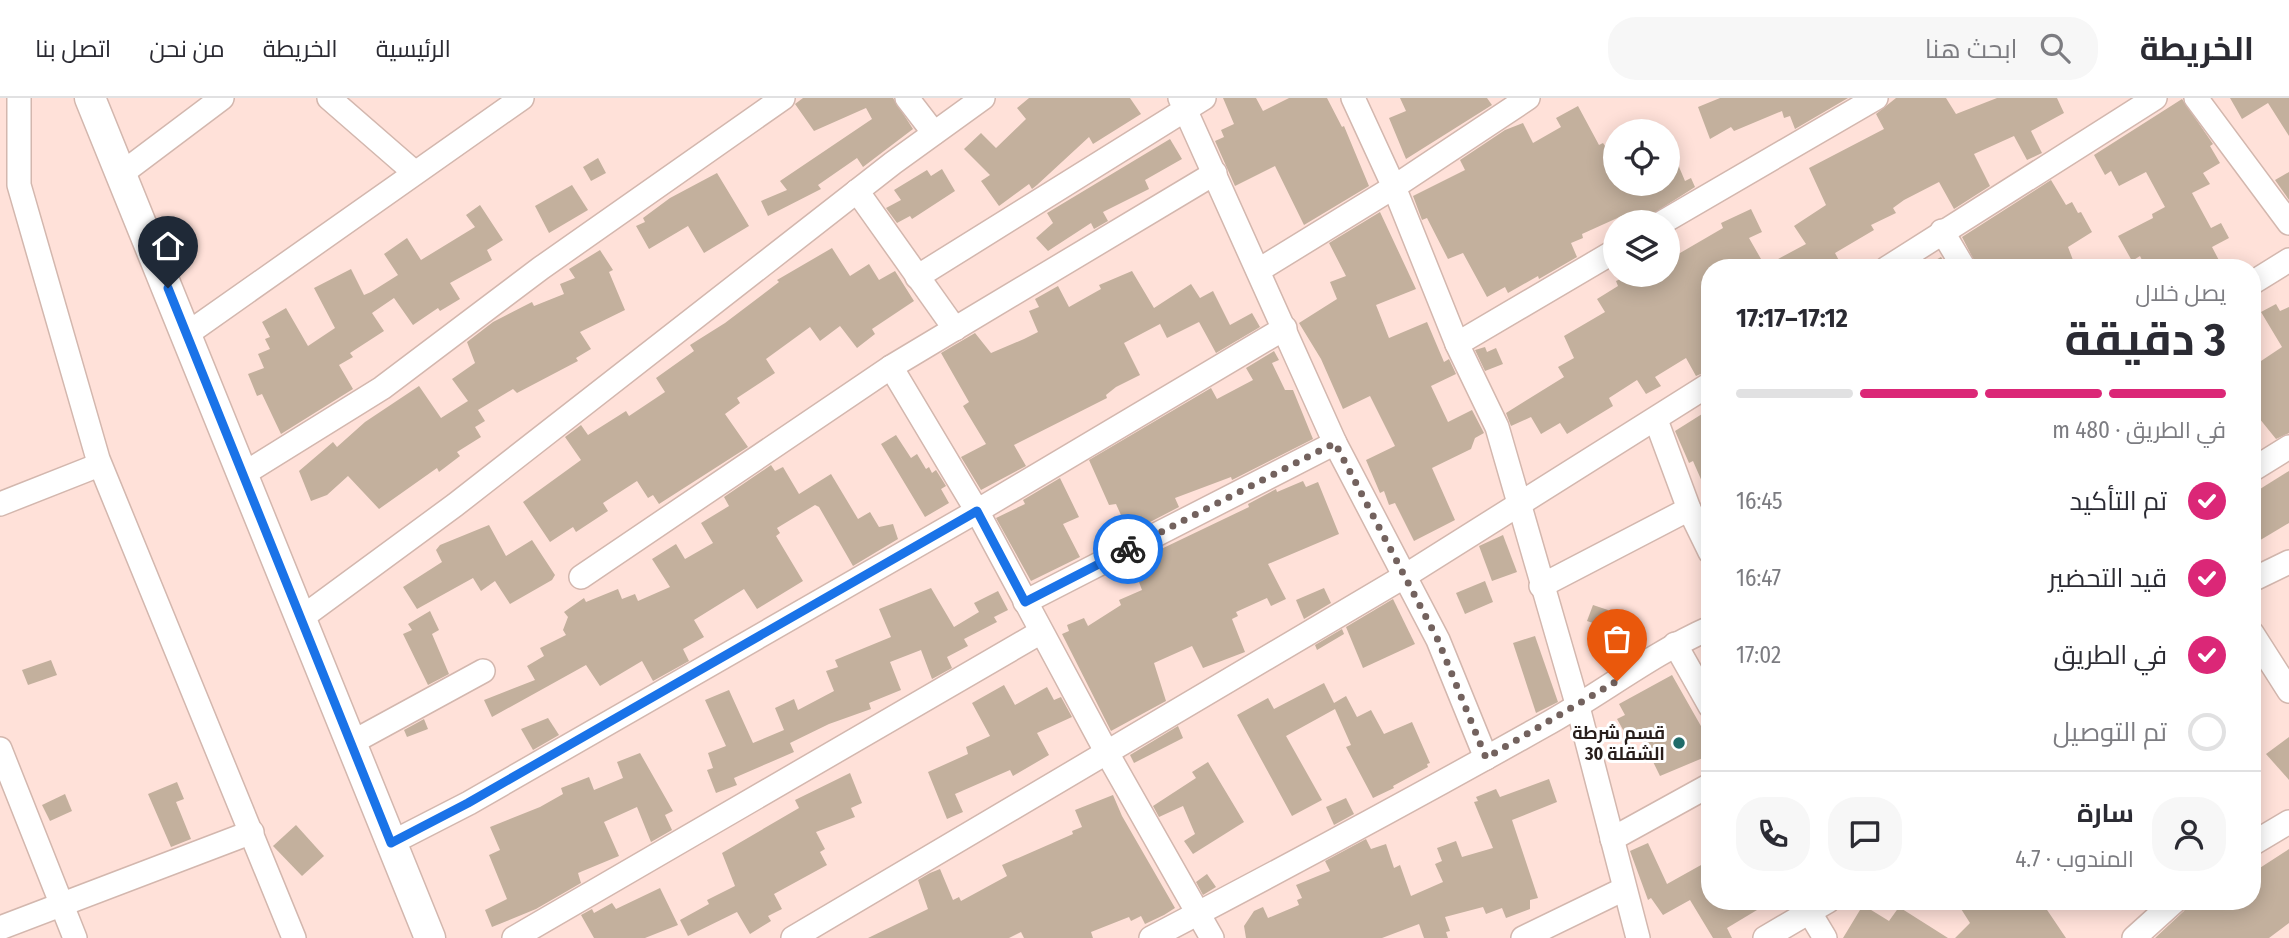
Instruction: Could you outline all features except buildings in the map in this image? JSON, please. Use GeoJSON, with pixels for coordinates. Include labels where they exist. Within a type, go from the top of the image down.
{"type":"FeatureCollection","features":[{"type":"Feature","properties":{"kind":"street"},"geometry":{"type":"LineString","coordinates":[[19,98],[19,185],[99,465],[294,938]]}},
{"type":"Feature","properties":{"kind":"street"},"geometry":{"type":"LineString","coordinates":[[90,98],[430,938]]}},
{"type":"Feature","properties":{"kind":"street"},"geometry":{"type":"LineString","coordinates":[[121,174],[222,98]]}},
{"type":"Feature","properties":{"kind":"street"},"geometry":{"type":"LineString","coordinates":[[329,98],[415,172]]}},
{"type":"Feature","properties":{"kind":"street"},"geometry":{"type":"LineString","coordinates":[[187,334],[522,98]]}},
{"type":"Feature","properties":{"kind":"street"},"geometry":{"type":"LineString","coordinates":[[242,475],[382,388],[541,268],[783,98]]}},
{"type":"Feature","properties":{"kind":"street"},"geometry":{"type":"LineString","coordinates":[[907,98],[934,133]]}},
{"type":"Feature","properties":{"kind":"street"},"geometry":{"type":"LineString","coordinates":[[300,619],[466,496],[857,191],[983,98]]}},
{"type":"Feature","properties":{"kind":"street"},"geometry":{"type":"LineString","coordinates":[[1353,98],[1394,187],[1457,344],[1497,427],[1518,508],[1578,707],[1638,938]]}},
{"type":"Feature","properties":{"kind":"street"},"geometry":{"type":"LineString","coordinates":[[1259,270],[1394,187],[1528,98]]}},
{"type":"Feature","properties":{"kind":"street"},"geometry":{"type":"LineString","coordinates":[[1680,212],[1876,98]]}},
{"type":"Feature","properties":{"kind":"street"},"geometry":{"type":"LineString","coordinates":[[1900,259],[2155,98]]}},
{"type":"Feature","properties":{"kind":"street"},"geometry":{"type":"LineString","coordinates":[[2196,98],[2289,223]]}},
{"type":"Feature","properties":{"kind":"street"},"geometry":{"type":"LineString","coordinates":[[918,277],[1189,102],[1215,173],[1335,443],[1405,576],[1461,691],[1486,758]]}},
{"type":"Feature","properties":{"kind":"street"},"geometry":{"type":"LineString","coordinates":[[580,577],[891,368],[1215,173]]}},
{"type":"Feature","properties":{"kind":"street"},"geometry":{"type":"LineString","coordinates":[[857,191],[955,328]]}},
{"type":"Feature","properties":{"kind":"street"},"geometry":{"type":"LineString","coordinates":[[1942,231],[1959,259]]}},
{"type":"Feature","properties":{"kind":"street"},"geometry":{"type":"LineString","coordinates":[[1457,344],[1603,258]]}},
{"type":"Feature","properties":{"kind":"street"},"geometry":{"type":"LineString","coordinates":[[2261,277],[2289,260]]}},
{"type":"Feature","properties":{"kind":"street"},"geometry":{"type":"LineString","coordinates":[[391,843],[468,803],[977,511],[1285,328]]}},
{"type":"Feature","properties":{"kind":"street"},"geometry":{"type":"LineString","coordinates":[[891,368],[977,511],[1107,753],[1212,938]]}},
{"type":"Feature","properties":{"kind":"street"},"geometry":{"type":"LineString","coordinates":[[793,938],[1518,508],[1701,390]]}},
{"type":"Feature","properties":{"kind":"street"},"geometry":{"type":"LineString","coordinates":[[1656,419],[1689,509],[1701,534]]}},
{"type":"Feature","properties":{"kind":"street"},"geometry":{"type":"LineString","coordinates":[[1025,602],[1335,443]]}},
{"type":"Feature","properties":{"kind":"street"},"geometry":{"type":"LineString","coordinates":[[2261,464],[2289,447]]}},
{"type":"Feature","properties":{"kind":"street"},"geometry":{"type":"LineString","coordinates":[[0,504],[99,465]]}},
{"type":"Feature","properties":{"kind":"street"},"geometry":{"type":"LineString","coordinates":[[1541,586],[1689,509]]}},
{"type":"Feature","properties":{"kind":"street"},"geometry":{"type":"LineString","coordinates":[[2261,576],[2289,562]]}},
{"type":"Feature","properties":{"kind":"street"},"geometry":{"type":"LineString","coordinates":[[514,938],[1041,632]]}},
{"type":"Feature","properties":{"kind":"street"},"geometry":{"type":"LineString","coordinates":[[1150,938],[1578,707],[1675,644],[1701,632]]}},
{"type":"Feature","properties":{"kind":"street"},"geometry":{"type":"LineString","coordinates":[[1675,644],[1701,690]]}},
{"type":"Feature","properties":{"kind":"street"},"geometry":{"type":"LineString","coordinates":[[2261,648],[2289,691]]}},
{"type":"Feature","properties":{"kind":"street"},"geometry":{"type":"LineString","coordinates":[[351,743],[483,671]]}},
{"type":"Feature","properties":{"kind":"street"},"geometry":{"type":"LineString","coordinates":[[0,749],[75,938]]}},
{"type":"Feature","properties":{"kind":"street"},"geometry":{"type":"LineString","coordinates":[[1612,839],[1701,790]]}},
{"type":"Feature","properties":{"kind":"street"},"geometry":{"type":"LineString","coordinates":[[2261,839],[2289,822]]}},
{"type":"Feature","properties":{"kind":"street"},"geometry":{"type":"LineString","coordinates":[[0,928],[251,832]]}},
{"type":"Feature","properties":{"kind":"street"},"geometry":{"type":"LineString","coordinates":[[1523,938],[1624,889]]}},
{"type":"Feature","properties":{"kind":"street"},"geometry":{"type":"LineString","coordinates":[[1765,938],[1814,910]]}},
{"type":"Feature","properties":{"kind":"street"},"geometry":{"type":"LineString","coordinates":[[1820,910],[1825,938]]}},
{"type":"Feature","properties":{"kind":"street"},"geometry":{"type":"LineString","coordinates":[[2134,938],[2165,910]]}},
{"type":"Feature","properties":{"kind":"way so far"},"geometry":{"type":"LineString","coordinates":[[1128,549],[1335,443],[1438,640],[1486,758],[1578,707],[1617,681]]}},
{"type":"Feature","properties":{"kind":"place","name":"قسم شرطة الشقلة 30"},"geometry":{"type":"Point","coordinates":[1679,743]}},
{"type":"Feature","properties":{"kind":"route"},"geometry":{"type":"LineString","coordinates":[[168,288],[391,843],[468,803],[977,511],[1025,602],[1128,549]]}}]}
